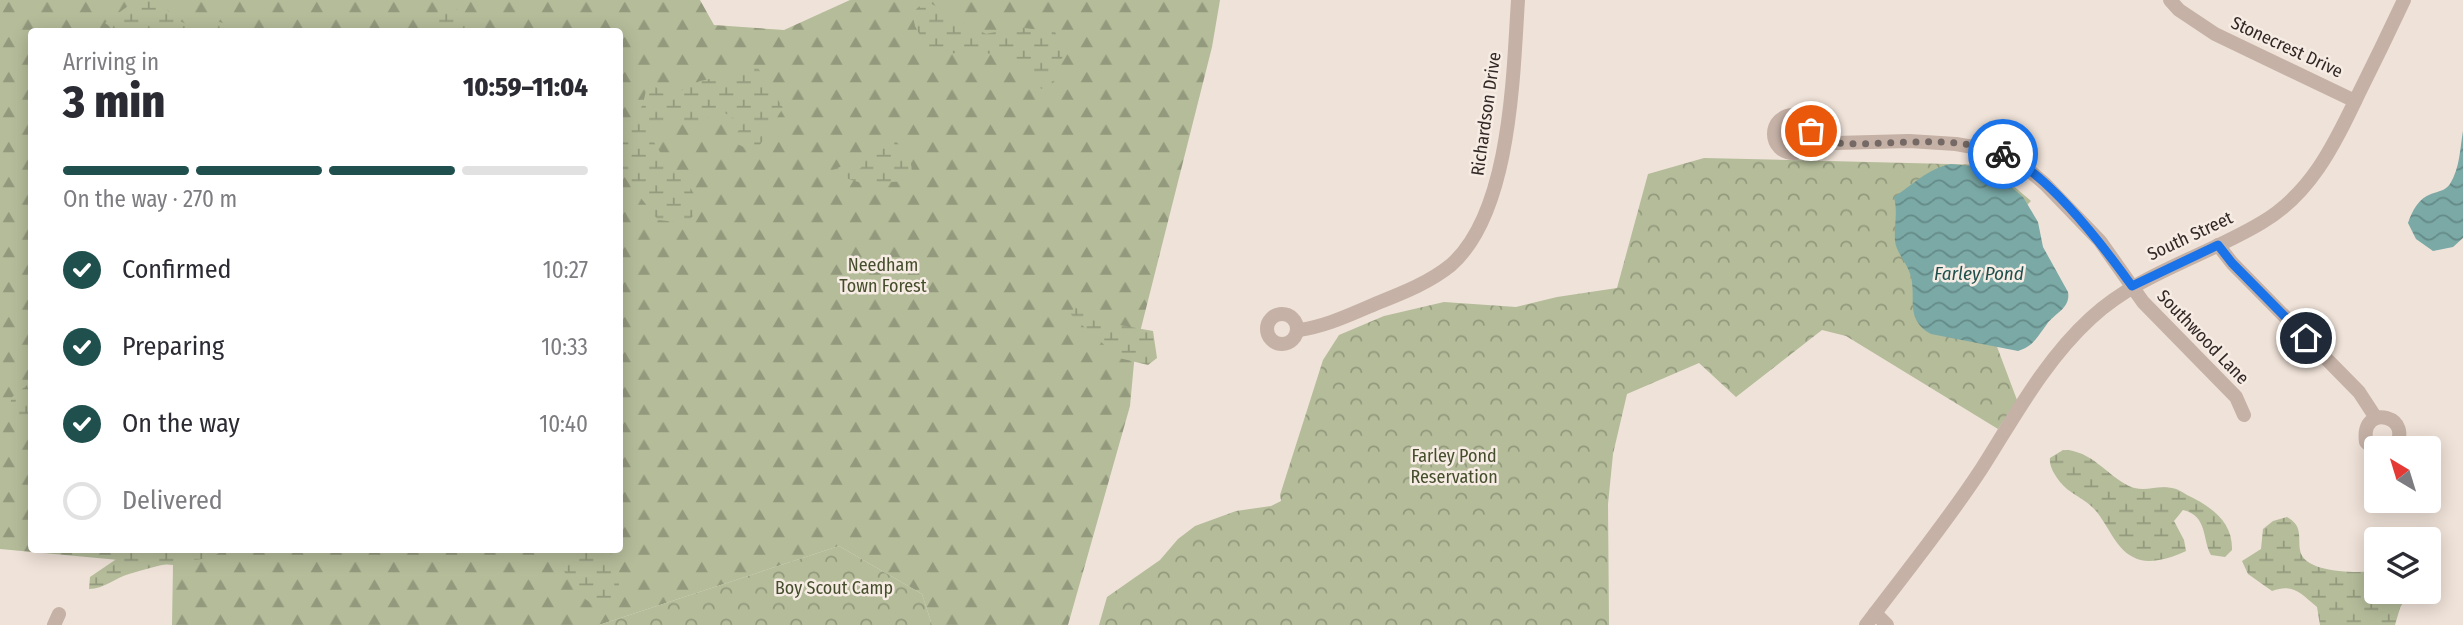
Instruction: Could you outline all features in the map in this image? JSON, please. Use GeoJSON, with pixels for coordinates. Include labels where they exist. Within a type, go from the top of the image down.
{"type":"FeatureCollection","features":[{"type":"Feature","properties":{"kind":"street","name":"Stonecrest Drive"},"geometry":{"type":"LineString","coordinates":[[2170,0],[2179,10],[2215,34],[2356,101]]}},
{"type":"Feature","properties":{"kind":"street","name":"South Street"},"geometry":{"type":"LineString","coordinates":[[1870,619],[1937,532],[2059,353],[2091,318],[2132,286],[2271,216],[2301,191],[2329,154],[2404,0]]}},
{"type":"Feature","properties":{"kind":"street","name":"Richardson Drive"},"geometry":{"type":"LineString","coordinates":[[1299,330],[1325,326],[1427,281],[1450,265],[1476,235],[1493,194],[1503,153],[1514,2]]}},
{"type":"Feature","properties":{"kind":"street","name":"Southwood Lane"},"geometry":{"type":"LineString","coordinates":[[1811,139],[1836,143],[1909,141],[1956,144],[1995,151],[2017,160],[2045,184],[2100,241],[2166,328],[2236,397],[2244,415]]}},
{"type":"Feature","properties":{"kind":"street"},"geometry":{"type":"LineString","coordinates":[[2218,245],[2232,263],[2360,391],[2376,418]]}},
{"type":"Feature","properties":{"kind":"street"},"geometry":{"type":"LineString","coordinates":[[2365,436],[2369,423],[2384,417],[2393,420],[2399,430],[2399,436]]}},
{"type":"Feature","properties":{"kind":"street"},"geometry":{"type":"LineString","coordinates":[[1870,619],[1887,625]]}},
{"type":"Feature","properties":{"kind":"green space","name":"Needham Town Forest"},"geometry":{"type":"Polygon","coordinates":[[[0,0],[700,0],[714,25],[784,30],[850,0],[1220,0],[1212,47],[1135,352],[1130,406],[1068,625],[932,625],[922,594],[839,546],[599,625],[172,625],[173,565],[43,553],[623,553],[623,28],[28,28],[28,552],[0,549],[0,0]]]}},
{"type":"Feature","properties":{"kind":"green space"},"geometry":{"type":"Polygon","coordinates":[[[136,0],[166,0],[168,11],[174,18],[188,25],[220,22],[235,28],[112,28],[105,23],[136,0]]]}},
{"type":"Feature","properties":{"kind":"green space"},"geometry":{"type":"Polygon","coordinates":[[[442,1],[448,1],[471,28],[436,28],[442,1]]]}},
{"type":"Feature","properties":{"kind":"green space"},"geometry":{"type":"Polygon","coordinates":[[[930,3],[986,34],[1017,27],[1055,32],[1065,50],[1052,85],[1045,90],[1039,88],[1012,62],[998,55],[928,51],[915,26],[912,13],[922,4],[930,3]]]}},
{"type":"Feature","properties":{"kind":"green space"},"geometry":{"type":"Polygon","coordinates":[[[749,66],[758,68],[783,108],[758,148],[752,151],[731,141],[729,135],[737,133],[742,125],[725,113],[715,113],[696,124],[657,121],[650,127],[653,141],[692,191],[697,202],[695,213],[685,223],[658,220],[623,175],[623,122],[639,112],[646,90],[653,85],[666,94],[677,93],[700,81],[730,75],[749,66]]]}},
{"type":"Feature","properties":{"kind":"green space"},"geometry":{"type":"Polygon","coordinates":[[[887,140],[896,141],[909,160],[912,169],[909,181],[891,182],[877,191],[833,170],[844,165],[860,169],[872,148],[887,140]]]}},
{"type":"Feature","properties":{"kind":"green space","name":"Farley Pond Reservation"},"geometry":{"type":"Polygon","coordinates":[[[1704,158],[1989,165],[2031,201],[2019,213],[1993,336],[2017,400],[1998,429],[1846,336],[1822,330],[1736,397],[1699,363],[1627,394],[1613,454],[1608,504],[1609,625],[1099,625],[1107,597],[1160,560],[1178,539],[1195,526],[1236,511],[1271,506],[1281,501],[1280,495],[1323,360],[1339,335],[1384,316],[1444,302],[1516,307],[1557,297],[1617,288],[1648,174],[1704,158]]]}},
{"type":"Feature","properties":{"kind":"green space"},"geometry":{"type":"Polygon","coordinates":[[[1075,307],[1092,320],[1153,331],[1157,358],[1148,365],[1119,358],[1074,318],[1070,313],[1075,307]]]}},
{"type":"Feature","properties":{"kind":"green space"},"geometry":{"type":"Polygon","coordinates":[[[28,384],[28,426],[19,423],[10,404],[12,397],[28,384]]]}},
{"type":"Feature","properties":{"kind":"green space"},"geometry":{"type":"Polygon","coordinates":[[[2063,450],[2091,458],[2134,488],[2174,488],[2204,504],[2218,516],[2229,531],[2232,550],[2225,557],[2211,555],[2197,517],[2183,510],[2174,521],[2184,540],[2186,551],[2152,561],[2139,560],[2126,553],[2097,512],[2056,477],[2050,458],[2063,450]]]}},
{"type":"Feature","properties":{"kind":"green space"},"geometry":{"type":"Polygon","coordinates":[[[2287,517],[2292,520],[2298,528],[2303,558],[2311,564],[2333,570],[2364,572],[2364,604],[2402,604],[2395,625],[2320,625],[2317,607],[2302,594],[2286,588],[2272,591],[2248,574],[2242,561],[2261,549],[2263,529],[2273,521],[2287,517]]]}},
{"type":"Feature","properties":{"kind":"green space","name":"Boy Scout Camp"},"geometry":{"type":"Polygon","coordinates":[[[839,546],[922,594],[932,625],[599,625],[839,546]]]}},
{"type":"Feature","properties":{"kind":"green space"},"geometry":{"type":"Polygon","coordinates":[[[121,553],[219,553],[207,558],[134,572],[89,589],[90,577],[121,553]]]}},
{"type":"Feature","properties":{"kind":"green space"},"geometry":{"type":"Polygon","coordinates":[[[558,553],[610,553],[620,574],[617,602],[604,609],[595,605],[579,594],[563,569],[558,553]]]}},
{"type":"Feature","properties":{"kind":"water"},"geometry":{"type":"Polygon","coordinates":[[[2463,131],[2463,238],[2453,247],[2433,251],[2416,239],[2408,223],[2423,199],[2450,184],[2458,165],[2463,131]]]}},
{"type":"Feature","properties":{"kind":"water","name":"Farley Pond"},"geometry":{"type":"Polygon","coordinates":[[[1951,164],[1981,167],[1997,175],[2023,197],[2038,222],[2043,247],[2068,292],[2065,306],[2050,320],[2032,344],[2018,351],[1931,334],[1922,328],[1914,313],[1912,280],[1895,241],[1894,197],[1928,173],[1951,164]]]}},
{"type":"Feature","properties":{"kind":"way so far"},"geometry":{"type":"LineString","coordinates":[[1811,131],[1811,139],[1824,142],[1933,142],[2003,154]]}},
{"type":"Feature","properties":{"kind":"route"},"geometry":{"type":"LineString","coordinates":[[2003,154],[2017,160],[2045,184],[2100,241],[2132,286],[2218,245],[2232,263],[2306,338]]}}]}
